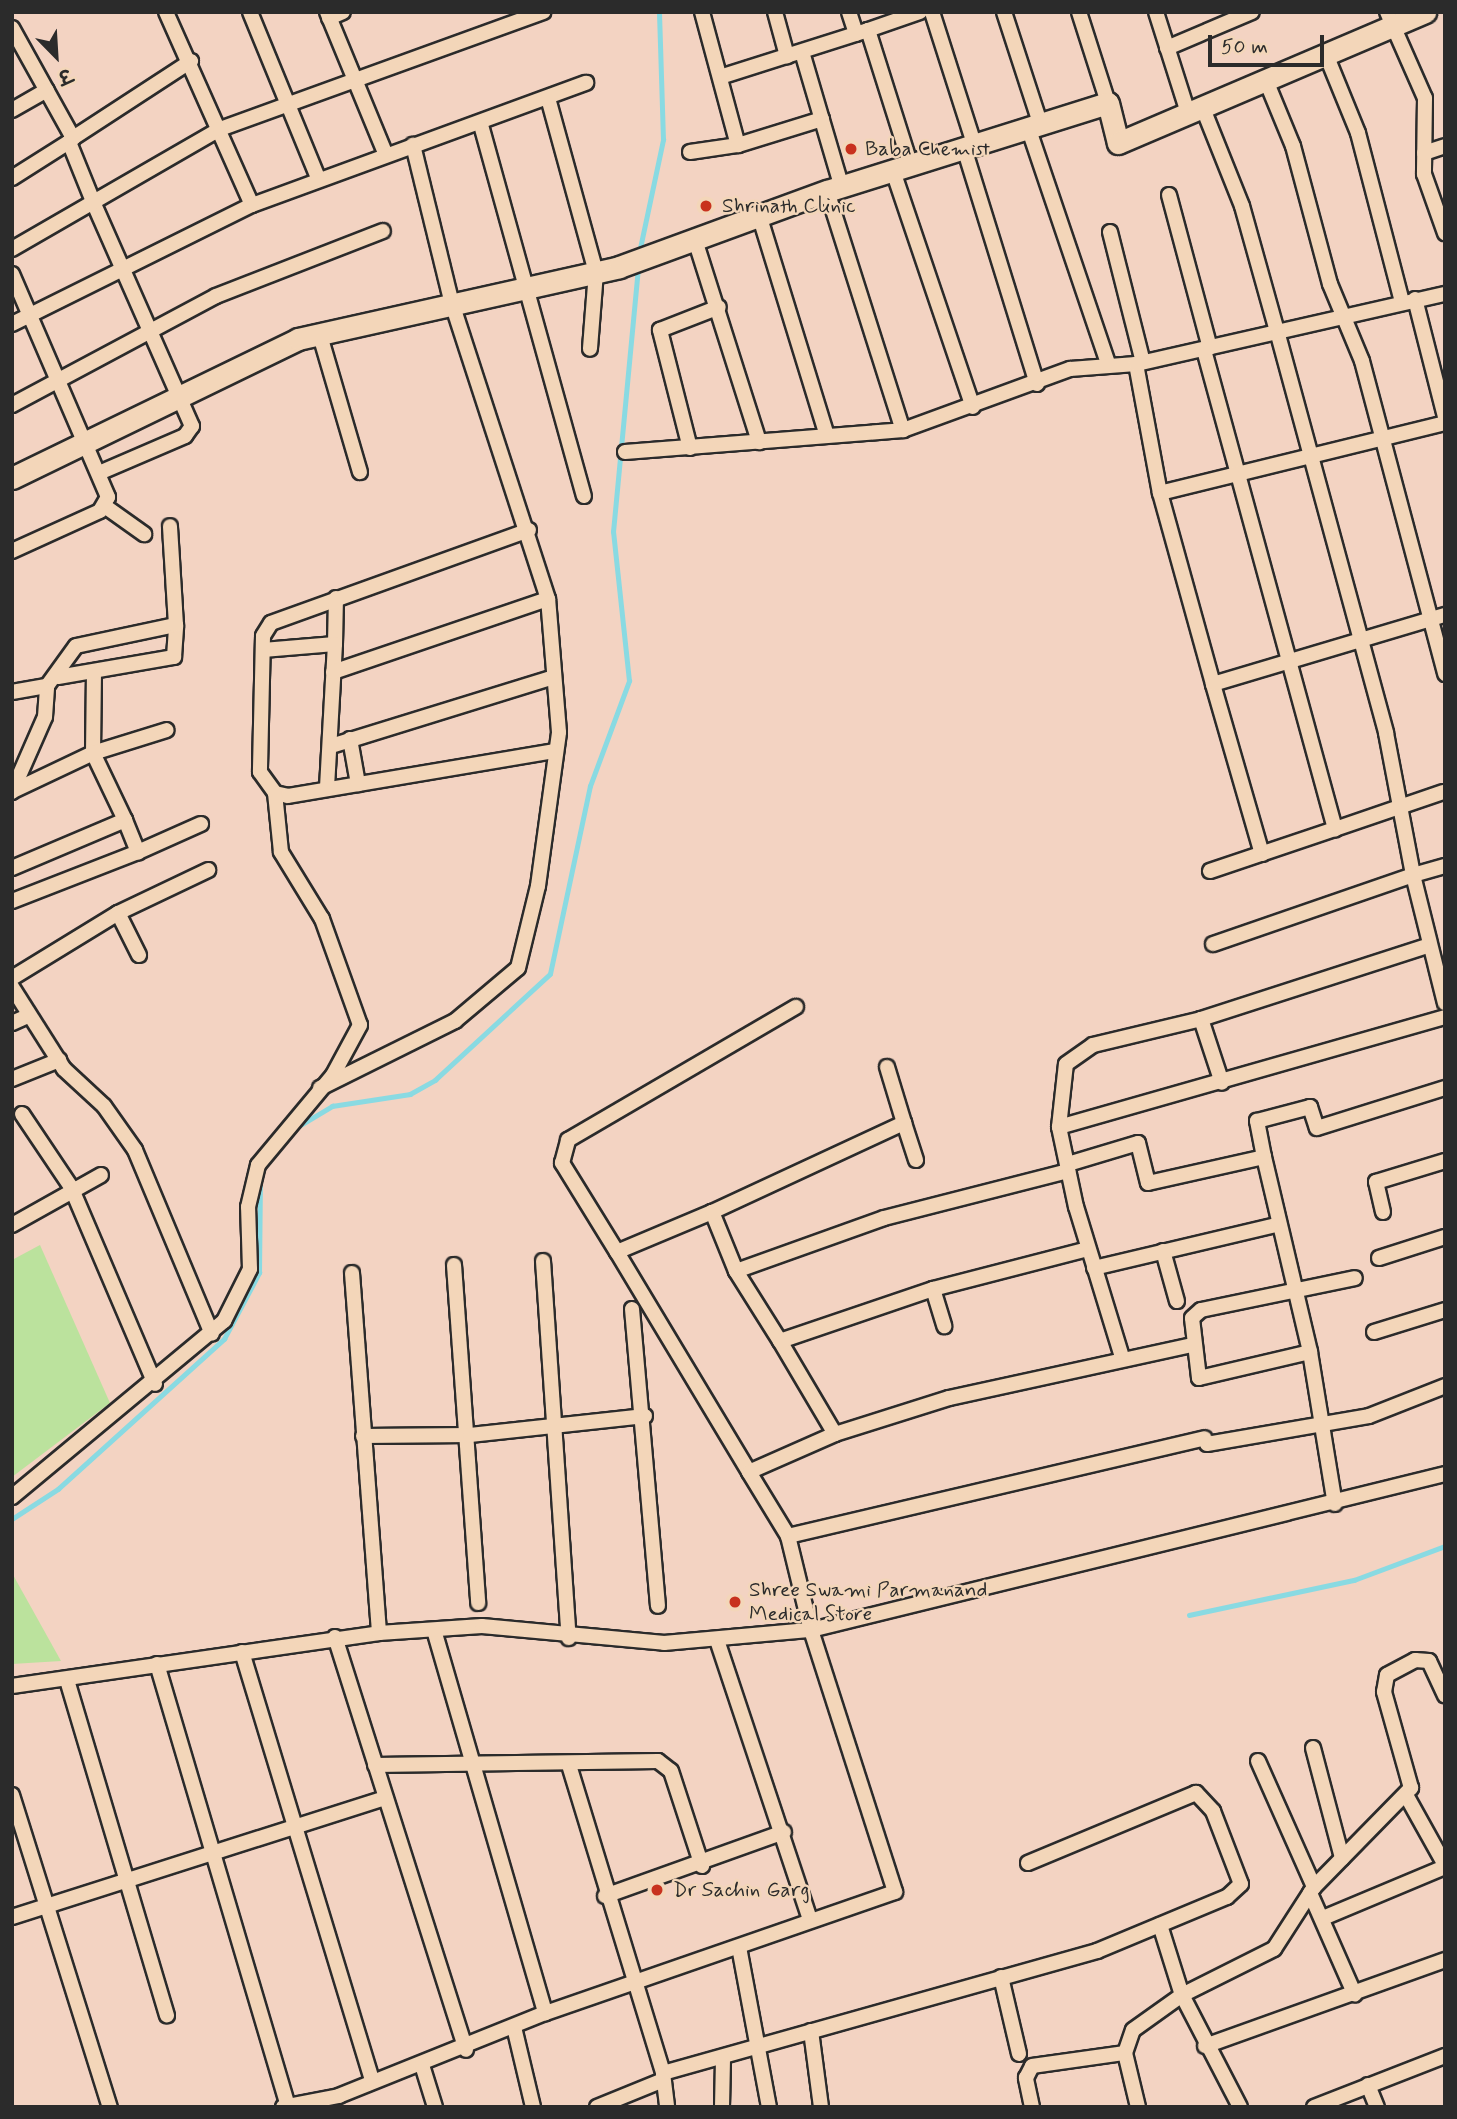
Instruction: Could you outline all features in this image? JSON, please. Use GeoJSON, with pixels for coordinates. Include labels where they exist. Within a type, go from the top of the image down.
{"type":"FeatureCollection","features":[{"type":"Feature","properties":{"kind":"street"},"geometry":{"type":"LineString","coordinates":[[166,12],[191,61],[252,205]]}},
{"type":"Feature","properties":{"kind":"street"},"geometry":{"type":"LineString","coordinates":[[250,12],[318,178]]}},
{"type":"Feature","properties":{"kind":"street"},"geometry":{"type":"LineString","coordinates":[[12,249],[220,129],[290,106],[543,12]]}},
{"type":"Feature","properties":{"kind":"street"},"geometry":{"type":"LineString","coordinates":[[702,12],[738,145]]}},
{"type":"Feature","properties":{"kind":"street"},"geometry":{"type":"LineString","coordinates":[[775,12],[787,56]]}},
{"type":"Feature","properties":{"kind":"street"},"geometry":{"type":"LineString","coordinates":[[849,12],[862,32],[973,407]]}},
{"type":"Feature","properties":{"kind":"street"},"geometry":{"type":"LineString","coordinates":[[720,77],[920,12]]}},
{"type":"Feature","properties":{"kind":"street"},"geometry":{"type":"LineString","coordinates":[[932,12],[1037,384]]}},
{"type":"Feature","properties":{"kind":"street"},"geometry":{"type":"LineString","coordinates":[[1004,12],[1034,125],[1108,364]]}},
{"type":"Feature","properties":{"kind":"street"},"geometry":{"type":"LineString","coordinates":[[1079,12],[1118,143],[1327,57],[1390,19],[1425,12]]}},
{"type":"Feature","properties":{"kind":"street"},"geometry":{"type":"LineString","coordinates":[[1156,12],[1167,48],[1242,206],[1360,639],[1402,805],[1427,946],[1445,1003]]}},
{"type":"Feature","properties":{"kind":"street"},"geometry":{"type":"LineString","coordinates":[[1167,48],[1252,12]]}},
{"type":"Feature","properties":{"kind":"street"},"geometry":{"type":"LineString","coordinates":[[333,14],[385,153]]}},
{"type":"Feature","properties":{"kind":"street"},"geometry":{"type":"LineString","coordinates":[[1390,19],[1425,99],[1424,174],[1444,225]]}},
{"type":"Feature","properties":{"kind":"street"},"geometry":{"type":"LineString","coordinates":[[12,28],[71,140],[94,204],[181,396],[191,431],[99,473]]}},
{"type":"Feature","properties":{"kind":"street"},"geometry":{"type":"LineString","coordinates":[[802,52],[822,119],[834,189],[903,430]]}},
{"type":"Feature","properties":{"kind":"street"},"geometry":{"type":"LineString","coordinates":[[1327,57],[1358,133],[1445,417]]}},
{"type":"Feature","properties":{"kind":"street"},"geometry":{"type":"LineString","coordinates":[[12,178],[191,61]]}},
{"type":"Feature","properties":{"kind":"street"},"geometry":{"type":"LineString","coordinates":[[12,324],[124,273],[252,205],[385,153],[481,125],[586,83]]}},
{"type":"Feature","properties":{"kind":"street"},"geometry":{"type":"LineString","coordinates":[[1267,83],[1293,146],[1342,315],[1362,361],[1379,440],[1445,674]]}},
{"type":"Feature","properties":{"kind":"street"},"geometry":{"type":"LineString","coordinates":[[12,110],[47,90]]}},
{"type":"Feature","properties":{"kind":"street"},"geometry":{"type":"LineString","coordinates":[[548,99],[596,272],[590,349]]}},
{"type":"Feature","properties":{"kind":"street"},"geometry":{"type":"LineString","coordinates":[[12,478],[319,332],[620,267],[696,243],[834,189],[1108,103]]}},
{"type":"Feature","properties":{"kind":"street"},"geometry":{"type":"LineString","coordinates":[[690,152],[738,145],[822,119]]}},
{"type":"Feature","properties":{"kind":"street"},"geometry":{"type":"LineString","coordinates":[[481,125],[529,285],[535,330],[584,496]]}},
{"type":"Feature","properties":{"kind":"street"},"geometry":{"type":"LineString","coordinates":[[320,1088],[455,1021],[518,968],[538,886],[554,751],[559,732],[548,599],[529,530],[452,304],[413,145]]}},
{"type":"Feature","properties":{"kind":"street"},"geometry":{"type":"LineString","coordinates":[[1424,153],[1445,146]]}},
{"type":"Feature","properties":{"kind":"street"},"geometry":{"type":"LineString","coordinates":[[1169,195],[1239,472],[1335,829]]}},
{"type":"Feature","properties":{"kind":"street"},"geometry":{"type":"LineString","coordinates":[[760,218],[826,432]]}},
{"type":"Feature","properties":{"kind":"street"},"geometry":{"type":"LineString","coordinates":[[12,405],[155,334],[216,296],[383,230]]}},
{"type":"Feature","properties":{"kind":"street"},"geometry":{"type":"LineString","coordinates":[[1110,232],[1140,363],[1160,493],[1262,853]]}},
{"type":"Feature","properties":{"kind":"street"},"geometry":{"type":"LineString","coordinates":[[696,243],[719,307],[759,442]]}},
{"type":"Feature","properties":{"kind":"street"},"geometry":{"type":"LineString","coordinates":[[12,274],[99,473],[106,507],[144,534]]}},
{"type":"Feature","properties":{"kind":"street"},"geometry":{"type":"LineString","coordinates":[[625,452],[759,442],[826,432],[903,430],[1037,384],[1070,369],[1140,363],[1342,315],[1445,294]]}},
{"type":"Feature","properties":{"kind":"street"},"geometry":{"type":"LineString","coordinates":[[690,448],[660,330],[719,307]]}},
{"type":"Feature","properties":{"kind":"street"},"geometry":{"type":"LineString","coordinates":[[319,332],[360,472]]}},
{"type":"Feature","properties":{"kind":"street"},"geometry":{"type":"LineString","coordinates":[[1160,493],[1445,423]]}},
{"type":"Feature","properties":{"kind":"street"},"geometry":{"type":"LineString","coordinates":[[12,551],[106,507]]}},
{"type":"Feature","properties":{"kind":"street"},"geometry":{"type":"LineString","coordinates":[[12,692],[174,657],[176,625],[170,526]]}},
{"type":"Feature","properties":{"kind":"street"},"geometry":{"type":"LineString","coordinates":[[12,1497],[155,1384],[212,1334],[234,1306],[250,1269],[248,1207],[258,1165],[350,1050],[360,1025],[322,919],[281,852],[275,793],[260,772],[263,650],[271,623],[529,530]]}},
{"type":"Feature","properties":{"kind":"street"},"geometry":{"type":"LineString","coordinates":[[327,789],[336,598]]}},
{"type":"Feature","properties":{"kind":"street"},"geometry":{"type":"LineString","coordinates":[[333,672],[548,599]]}},
{"type":"Feature","properties":{"kind":"street"},"geometry":{"type":"LineString","coordinates":[[1213,684],[1445,615]]}},
{"type":"Feature","properties":{"kind":"street"},"geometry":{"type":"LineString","coordinates":[[12,791],[38,738],[52,682],[70,649],[176,625]]}},
{"type":"Feature","properties":{"kind":"street"},"geometry":{"type":"LineString","coordinates":[[263,650],[335,644]]}},
{"type":"Feature","properties":{"kind":"street"},"geometry":{"type":"LineString","coordinates":[[94,673],[93,753],[138,852]]}},
{"type":"Feature","properties":{"kind":"street"},"geometry":{"type":"LineString","coordinates":[[331,746],[554,677]]}},
{"type":"Feature","properties":{"kind":"street"},"geometry":{"type":"LineString","coordinates":[[12,791],[93,753],[167,730]]}},
{"type":"Feature","properties":{"kind":"street"},"geometry":{"type":"LineString","coordinates":[[350,739],[358,784]]}},
{"type":"Feature","properties":{"kind":"street"},"geometry":{"type":"LineString","coordinates":[[275,793],[327,789],[554,751]]}},
{"type":"Feature","properties":{"kind":"street"},"geometry":{"type":"LineString","coordinates":[[1210,871],[1402,805],[1444,794]]}},
{"type":"Feature","properties":{"kind":"street"},"geometry":{"type":"LineString","coordinates":[[12,868],[125,820]]}},
{"type":"Feature","properties":{"kind":"street"},"geometry":{"type":"LineString","coordinates":[[12,901],[138,852],[201,824]]}},
{"type":"Feature","properties":{"kind":"street"},"geometry":{"type":"LineString","coordinates":[[1213,944],[1445,866]]}},
{"type":"Feature","properties":{"kind":"street"},"geometry":{"type":"LineString","coordinates":[[12,978],[118,913],[208,870]]}},
{"type":"Feature","properties":{"kind":"street"},"geometry":{"type":"LineString","coordinates":[[118,913],[139,955]]}},
{"type":"Feature","properties":{"kind":"street"},"geometry":{"type":"LineString","coordinates":[[1122,1357],[1088,1249],[1059,1127],[1061,1074],[1078,1055],[1427,946]]}},
{"type":"Feature","properties":{"kind":"street"},"geometry":{"type":"LineString","coordinates":[[12,987],[28,1016],[60,1060],[104,1106],[135,1150],[212,1334]]}},
{"type":"Feature","properties":{"kind":"street"},"geometry":{"type":"LineString","coordinates":[[157,1664],[210,1856],[286,2106],[341,2101],[372,2081],[466,2050],[545,2012],[636,1986],[810,1920],[895,1892],[811,1630],[788,1536],[562,1163],[568,1140],[590,1122],[796,1007]]}},
{"type":"Feature","properties":{"kind":"street"},"geometry":{"type":"LineString","coordinates":[[12,1023],[28,1016]]}},
{"type":"Feature","properties":{"kind":"street"},"geometry":{"type":"LineString","coordinates":[[1059,1127],[1222,1083],[1445,1017]]}},
{"type":"Feature","properties":{"kind":"street"},"geometry":{"type":"LineString","coordinates":[[1201,1018],[1222,1083]]}},
{"type":"Feature","properties":{"kind":"street"},"geometry":{"type":"LineString","coordinates":[[12,1079],[60,1060]]}},
{"type":"Feature","properties":{"kind":"street"},"geometry":{"type":"LineString","coordinates":[[887,1067],[916,1160]]}},
{"type":"Feature","properties":{"kind":"street"},"geometry":{"type":"LineString","coordinates":[[1335,1504],[1318,1426],[1310,1352],[1276,1225],[1257,1121],[1310,1107],[1317,1128],[1445,1088]]}},
{"type":"Feature","properties":{"kind":"street"},"geometry":{"type":"LineString","coordinates":[[22,1114],[71,1188],[155,1384]]}},
{"type":"Feature","properties":{"kind":"street"},"geometry":{"type":"LineString","coordinates":[[617,1252],[712,1212],[904,1123]]}},
{"type":"Feature","properties":{"kind":"street"},"geometry":{"type":"LineString","coordinates":[[736,1271],[884,1218],[1068,1167],[1138,1143],[1148,1183],[1264,1157]]}},
{"type":"Feature","properties":{"kind":"street"},"geometry":{"type":"LineString","coordinates":[[1384,1212],[1376,1182],[1445,1161]]}},
{"type":"Feature","properties":{"kind":"street"},"geometry":{"type":"LineString","coordinates":[[13,1224],[71,1188],[101,1175]]}},
{"type":"Feature","properties":{"kind":"street"},"geometry":{"type":"LineString","coordinates":[[712,1212],[736,1271],[835,1434]]}},
{"type":"Feature","properties":{"kind":"street"},"geometry":{"type":"LineString","coordinates":[[1094,1268],[1276,1225]]}},
{"type":"Feature","properties":{"kind":"street"},"geometry":{"type":"LineString","coordinates":[[1380,1258],[1445,1237]]}},
{"type":"Feature","properties":{"kind":"street"},"geometry":{"type":"LineString","coordinates":[[780,1341],[933,1289],[1088,1249]]}},
{"type":"Feature","properties":{"kind":"street"},"geometry":{"type":"LineString","coordinates":[[1163,1251],[1177,1301]]}},
{"type":"Feature","properties":{"kind":"street"},"geometry":{"type":"LineString","coordinates":[[543,1261],[569,1638]]}},
{"type":"Feature","properties":{"kind":"street"},"geometry":{"type":"LineString","coordinates":[[454,1265],[470,1435],[478,1603]]}},
{"type":"Feature","properties":{"kind":"street"},"geometry":{"type":"LineString","coordinates":[[352,1273],[379,1633]]}},
{"type":"Feature","properties":{"kind":"street"},"geometry":{"type":"LineString","coordinates":[[1310,1352],[1202,1379],[1192,1345],[1195,1313],[1355,1278]]}},
{"type":"Feature","properties":{"kind":"street"},"geometry":{"type":"LineString","coordinates":[[933,1289],[944,1325]]}},
{"type":"Feature","properties":{"kind":"street"},"geometry":{"type":"LineString","coordinates":[[632,1309],[645,1416],[659,1606]]}},
{"type":"Feature","properties":{"kind":"street"},"geometry":{"type":"LineString","coordinates":[[1374,1332],[1445,1310]]}},
{"type":"Feature","properties":{"kind":"street"},"geometry":{"type":"LineString","coordinates":[[749,1472],[835,1434],[949,1398],[1122,1357],[1192,1345]]}},
{"type":"Feature","properties":{"kind":"street"},"geometry":{"type":"LineString","coordinates":[[788,1536],[1206,1441],[1318,1426],[1369,1416],[1445,1387]]}},
{"type":"Feature","properties":{"kind":"street"},"geometry":{"type":"LineString","coordinates":[[363,1436],[470,1435],[645,1416]]}},
{"type":"Feature","properties":{"kind":"street"},"geometry":{"type":"LineString","coordinates":[[12,1686],[67,1680],[335,1637],[379,1633],[482,1626],[569,1638],[717,1640],[811,1630],[1335,1504],[1445,1474]]}},
{"type":"Feature","properties":{"kind":"street"},"geometry":{"type":"LineString","coordinates":[[435,1630],[470,1766],[545,2012]]}},
{"type":"Feature","properties":{"kind":"street"},"geometry":{"type":"LineString","coordinates":[[335,1637],[466,2050]]}},
{"type":"Feature","properties":{"kind":"street"},"geometry":{"type":"LineString","coordinates":[[717,1640],[785,1832],[810,1920]]}},
{"type":"Feature","properties":{"kind":"street"},"geometry":{"type":"LineString","coordinates":[[242,1652],[372,2081]]}},
{"type":"Feature","properties":{"kind":"street"},"geometry":{"type":"LineString","coordinates":[[1138,2107],[1125,2053],[1133,2030],[1182,1995],[1274,1949],[1312,1890],[1406,1795],[1412,1780],[1385,1680],[1423,1659],[1445,1696]]}},
{"type":"Feature","properties":{"kind":"street"},"geometry":{"type":"LineString","coordinates":[[67,1680],[167,2015]]}},
{"type":"Feature","properties":{"kind":"street"},"geometry":{"type":"LineString","coordinates":[[1313,1748],[1342,1857]]}},
{"type":"Feature","properties":{"kind":"street"},"geometry":{"type":"LineString","coordinates":[[1258,1761],[1355,1995]]}},
{"type":"Feature","properties":{"kind":"street"},"geometry":{"type":"LineString","coordinates":[[375,1765],[665,1765],[702,1866]]}},
{"type":"Feature","properties":{"kind":"street"},"geometry":{"type":"LineString","coordinates":[[569,1765],[606,1896],[663,2077],[667,2107]]}},
{"type":"Feature","properties":{"kind":"street"},"geometry":{"type":"LineString","coordinates":[[597,2107],[663,2077],[762,2044],[1097,1951],[1160,1925],[1241,1884],[1213,1811],[1196,1793],[1028,1863]]}},
{"type":"Feature","properties":{"kind":"street"},"geometry":{"type":"LineString","coordinates":[[12,1795],[110,2107]]}},
{"type":"Feature","properties":{"kind":"street"},"geometry":{"type":"LineString","coordinates":[[1323,1919],[1445,1866],[1406,1795]]}},
{"type":"Feature","properties":{"kind":"street"},"geometry":{"type":"LineString","coordinates":[[12,1917],[210,1856],[296,1824],[385,1798]]}},
{"type":"Feature","properties":{"kind":"street"},"geometry":{"type":"LineString","coordinates":[[606,1896],[702,1866],[785,1832]]}},
{"type":"Feature","properties":{"kind":"street"},"geometry":{"type":"LineString","coordinates":[[1160,1925],[1182,1995],[1205,2046],[1240,2107]]}},
{"type":"Feature","properties":{"kind":"street"},"geometry":{"type":"LineString","coordinates":[[739,1947],[762,2044],[769,2107]]}},
{"type":"Feature","properties":{"kind":"street"},"geometry":{"type":"LineString","coordinates":[[1205,2046],[1355,1995],[1445,1960]]}},
{"type":"Feature","properties":{"kind":"street"},"geometry":{"type":"LineString","coordinates":[[1001,1977],[1019,2054]]}},
{"type":"Feature","properties":{"kind":"street"},"geometry":{"type":"LineString","coordinates":[[514,2028],[533,2107]]}},
{"type":"Feature","properties":{"kind":"street"},"geometry":{"type":"LineString","coordinates":[[811,2031],[821,2107]]}},
{"type":"Feature","properties":{"kind":"street"},"geometry":{"type":"LineString","coordinates":[[1032,2107],[1026,2078],[1032,2066],[1125,2053]]}},
{"type":"Feature","properties":{"kind":"street"},"geometry":{"type":"LineString","coordinates":[[1314,2107],[1445,2056]]}},
{"type":"Feature","properties":{"kind":"street"},"geometry":{"type":"LineString","coordinates":[[722,2107],[723,2059]]}},
{"type":"Feature","properties":{"kind":"street"},"geometry":{"type":"LineString","coordinates":[[422,2065],[435,2107]]}},
{"type":"Feature","properties":{"kind":"street"},"geometry":{"type":"LineString","coordinates":[[1368,2085],[1377,2107]]}},
{"type":"Feature","properties":{"kind":"green space"},"geometry":{"type":"Polygon","coordinates":[[[40,1245],[110,1403],[12,1477],[12,1260],[40,1245]]]}},
{"type":"Feature","properties":{"kind":"green space"},"geometry":{"type":"Polygon","coordinates":[[[12,1573],[61,1661],[12,1664],[12,1573]]]}},
{"type":"Feature","properties":{"kind":"waterway"},"geometry":{"type":"LineString","coordinates":[[639,253],[663,140],[659,12]]}},
{"type":"Feature","properties":{"kind":"waterway"},"geometry":{"type":"LineString","coordinates":[[299,1126],[332,1106],[410,1094],[435,1080],[550,974],[590,786],[629,681],[613,532],[638,266]]}},
{"type":"Feature","properties":{"kind":"waterway"},"geometry":{"type":"LineString","coordinates":[[12,1519],[58,1489],[224,1339],[259,1273],[260,1184]]}},
{"type":"Feature","properties":{"kind":"waterway"},"geometry":{"type":"LineString","coordinates":[[1189,1615],[1354,1580],[1445,1546]]}},
{"type":"Feature","properties":{"kind":"place","name":"Baba Chemist"},"geometry":{"type":"Point","coordinates":[851,149]}},
{"type":"Feature","properties":{"kind":"place","name":"Shrinath Clinic"},"geometry":{"type":"Point","coordinates":[706,206]}},
{"type":"Feature","properties":{"kind":"place","name":"Shree Swami Parmanand Medical Store"},"geometry":{"type":"Point","coordinates":[735,1602]}},
{"type":"Feature","properties":{"kind":"place","name":"Dr Sachin Garg"},"geometry":{"type":"Point","coordinates":[657,1890]}}]}
